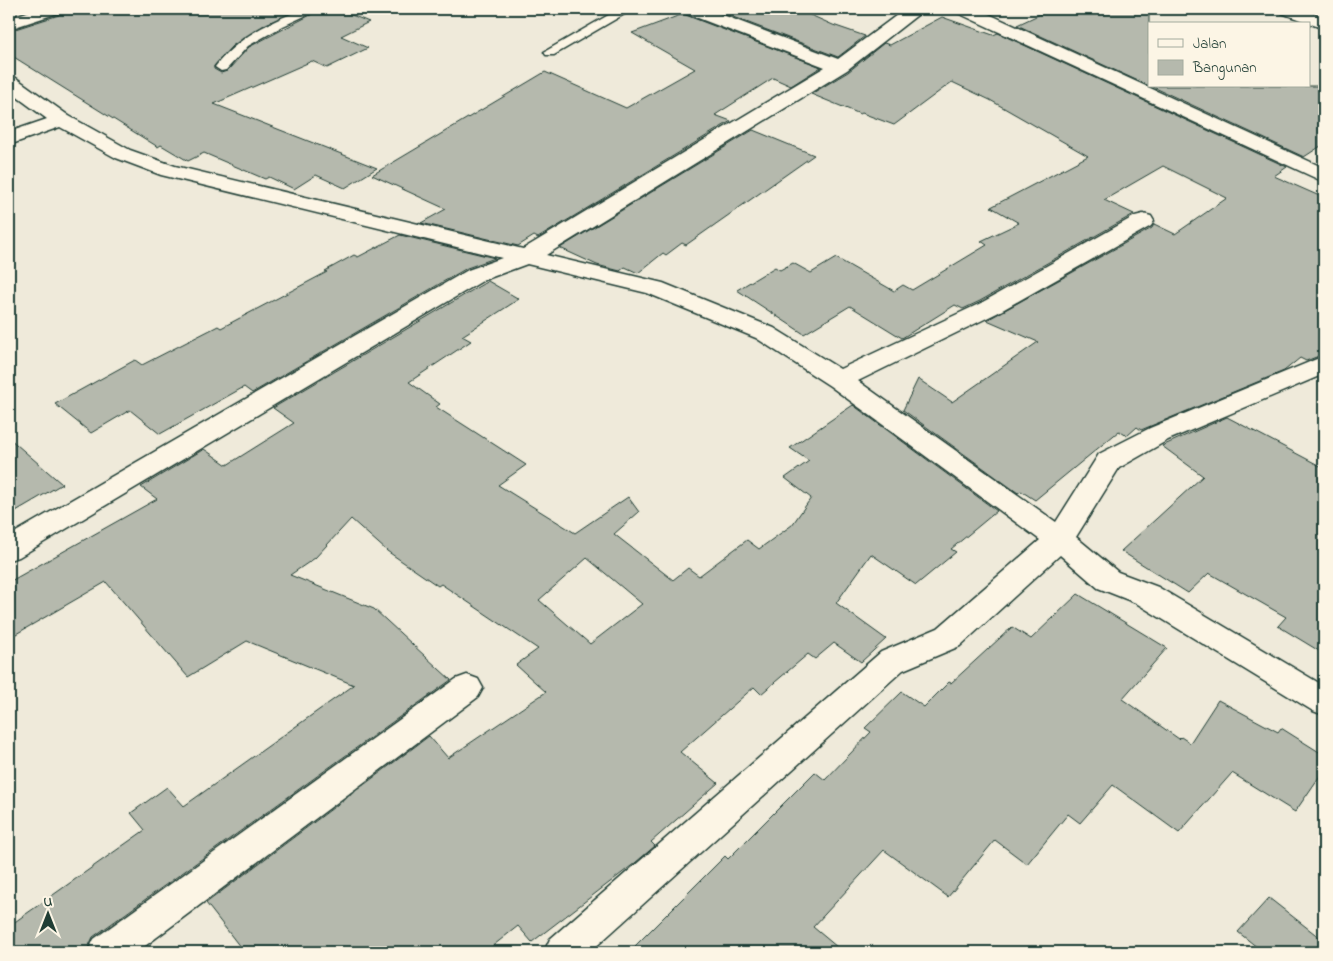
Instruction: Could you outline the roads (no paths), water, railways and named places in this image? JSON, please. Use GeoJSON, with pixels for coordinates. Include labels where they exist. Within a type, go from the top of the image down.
{"type":"FeatureCollection","features":[{"type":"Feature","properties":{"kind":"main road"},"geometry":{"type":"LineString","coordinates":[[9,24],[52,9]]}},
{"type":"Feature","properties":{"kind":"main road"},"geometry":{"type":"LineString","coordinates":[[691,9],[840,66]]}},
{"type":"Feature","properties":{"kind":"main road"},"geometry":{"type":"LineString","coordinates":[[9,549],[476,275],[526,257],[840,66],[916,9]]}},
{"type":"Feature","properties":{"kind":"main road"},"geometry":{"type":"LineString","coordinates":[[964,9],[1324,176]]}},
{"type":"Feature","properties":{"kind":"main road"},"geometry":{"type":"LineString","coordinates":[[1288,9],[1324,24]]}},
{"type":"Feature","properties":{"kind":"main road"},"geometry":{"type":"LineString","coordinates":[[9,82],[62,120],[123,154],[168,171],[655,288],[765,334],[839,380],[1060,539],[1108,580],[1147,595],[1324,702]]}},
{"type":"Feature","properties":{"kind":"main road"},"geometry":{"type":"LineString","coordinates":[[9,139],[62,120]]}},
{"type":"Feature","properties":{"kind":"main road"},"geometry":{"type":"LineString","coordinates":[[839,380],[989,308],[1143,221]]}},
{"type":"Feature","properties":{"kind":"main road"},"geometry":{"type":"LineString","coordinates":[[563,952],[892,661],[949,637],[1060,539],[1109,461],[1159,434],[1289,381],[1324,364]]}},
{"type":"Feature","properties":{"kind":"main road"},"geometry":{"type":"LineString","coordinates":[[108,952],[467,688]]}},
{"type":"Feature","properties":{"kind":"lane"},"geometry":{"type":"LineString","coordinates":[[221,68],[244,43],[279,23],[314,9]]}},
{"type":"Feature","properties":{"kind":"lane"},"geometry":{"type":"LineString","coordinates":[[550,52],[627,9]]}}]}
